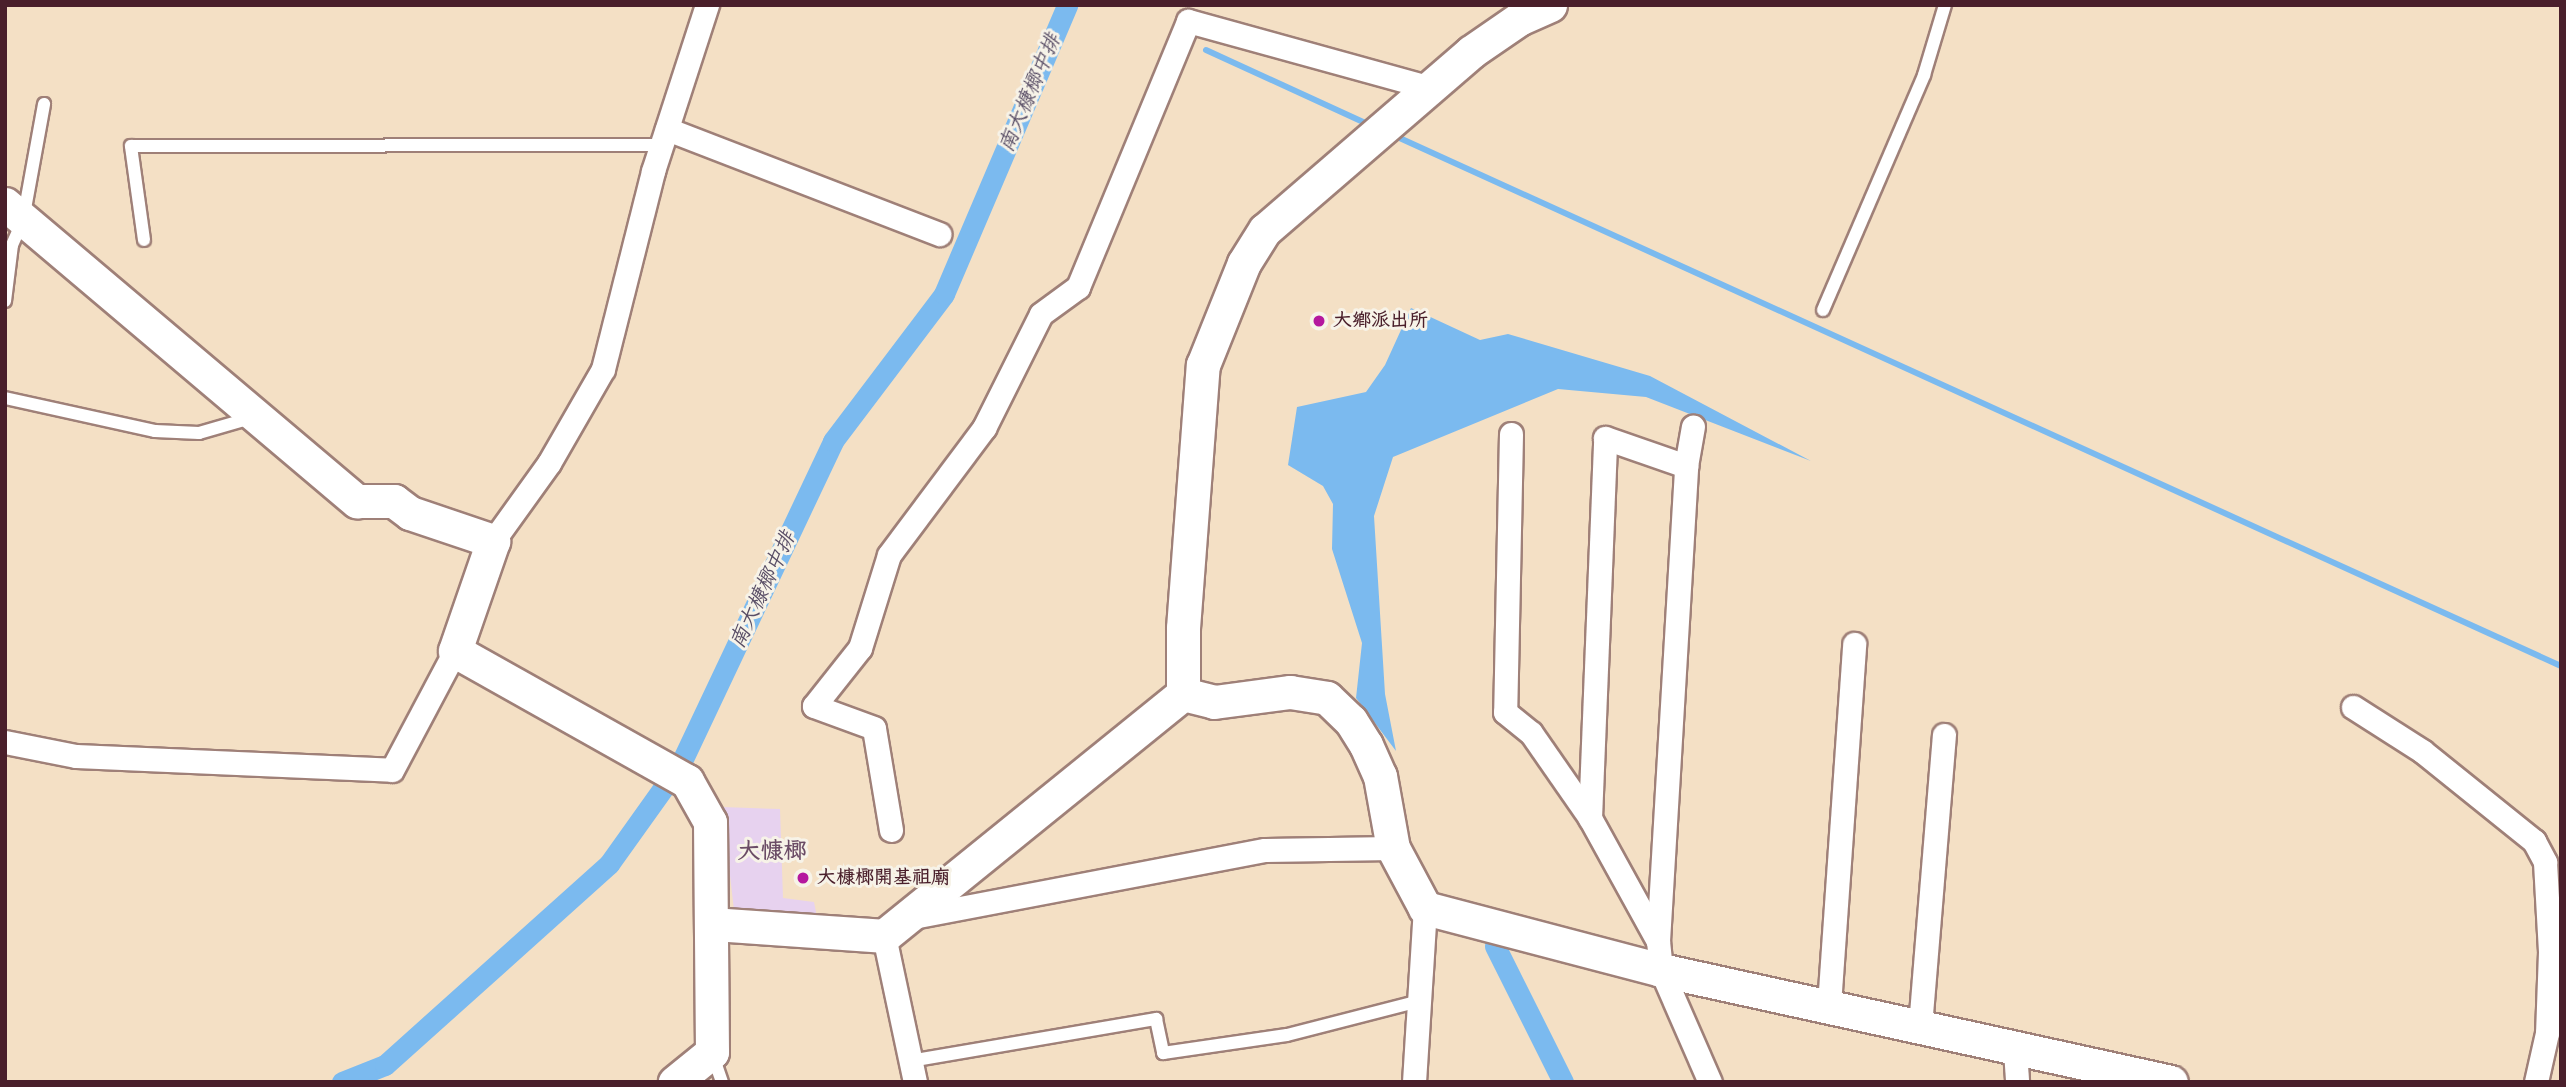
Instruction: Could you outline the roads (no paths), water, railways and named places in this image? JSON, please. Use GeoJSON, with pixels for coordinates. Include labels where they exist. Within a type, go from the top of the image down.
{"type":"FeatureCollection","features":[{"type":"Feature","properties":{"kind":"street"},"geometry":{"type":"LineString","coordinates":[[5,742],[76,756],[393,770],[455,651],[493,541],[549,463],[603,369],[664,137],[707,5]]}},
{"type":"Feature","properties":{"kind":"street"},"geometry":{"type":"LineString","coordinates":[[1183,694],[1183,628],[1203,366],[1220,315],[1265,230],[1471,52],[1519,19],[1550,5]]}},
{"type":"Feature","properties":{"kind":"street"},"geometry":{"type":"LineString","coordinates":[[891,830],[874,728],[814,706],[860,648],[889,555],[984,428],[1041,314],[1078,287],[1191,13],[1431,88]]}},
{"type":"Feature","properties":{"kind":"street"},"geometry":{"type":"LineString","coordinates":[[664,137],[939,234]]}},
{"type":"Feature","properties":{"kind":"street"},"geometry":{"type":"LineString","coordinates":[[14,212],[356,501],[394,501],[410,513],[493,541]]}},
{"type":"Feature","properties":{"kind":"street"},"geometry":{"type":"LineString","coordinates":[[1659,956],[1686,466],[1693,427]]}},
{"type":"Feature","properties":{"kind":"street"},"geometry":{"type":"LineString","coordinates":[[1511,434],[1505,712],[1531,733],[1590,818],[1659,956],[1710,1082]]}},
{"type":"Feature","properties":{"kind":"street"},"geometry":{"type":"LineString","coordinates":[[1590,818],[1605,438],[1686,466]]}},
{"type":"Feature","properties":{"kind":"street"},"geometry":{"type":"LineString","coordinates":[[1829,1005],[1854,644]]}},
{"type":"Feature","properties":{"kind":"street"},"geometry":{"type":"LineString","coordinates":[[455,651],[687,781],[710,822],[717,1067],[675,1082]]}},
{"type":"Feature","properties":{"kind":"street"},"geometry":{"type":"LineString","coordinates":[[1183,694],[1214,702],[1290,692],[1327,698],[1351,720],[1380,776],[1393,848],[1425,908],[1414,1082]]}},
{"type":"Feature","properties":{"kind":"street"},"geometry":{"type":"LineString","coordinates":[[896,927],[1183,694]]}},
{"type":"Feature","properties":{"kind":"street"},"geometry":{"type":"LineString","coordinates":[[2353,707],[2422,751],[2534,841],[2545,862],[2550,952],[2547,1033],[2536,1082]]}},
{"type":"Feature","properties":{"kind":"street"},"geometry":{"type":"LineString","coordinates":[[1920,1026],[1944,735]]}},
{"type":"Feature","properties":{"kind":"street"},"geometry":{"type":"LineString","coordinates":[[713,924],[896,927],[1265,850],[1393,848]]}},
{"type":"Feature","properties":{"kind":"street"},"geometry":{"type":"LineString","coordinates":[[1425,908],[1659,956],[1829,1005],[1920,1026],[2016,1066],[2171,1082]]}},
{"type":"Feature","properties":{"kind":"street"},"geometry":{"type":"LineString","coordinates":[[896,927],[913,1071]]}},
{"type":"Feature","properties":{"kind":"lane"},"geometry":{"type":"LineString","coordinates":[[1823,310],[1924,75],[1945,5]]}},
{"type":"Feature","properties":{"kind":"lane"},"geometry":{"type":"LineString","coordinates":[[5,301],[14,212],[44,104]]}},
{"type":"Feature","properties":{"kind":"lane"},"geometry":{"type":"LineString","coordinates":[[144,240],[131,146],[664,137]]}},
{"type":"Feature","properties":{"kind":"lane"},"geometry":{"type":"LineString","coordinates":[[5,398],[155,431],[199,433],[255,416]]}},
{"type":"Feature","properties":{"kind":"lane"},"geometry":{"type":"LineString","coordinates":[[913,1071],[1156,1019],[1163,1053],[1287,1035],[1419,1001]]}},
{"type":"Feature","properties":{"kind":"water"},"geometry":{"type":"Polygon","coordinates":[[[1411,308],[1480,340],[1508,334],[1650,376],[1811,461],[1646,397],[1558,389],[1393,457],[1374,516],[1385,694],[1396,751],[1356,698],[1362,643],[1332,549],[1333,504],[1323,486],[1288,465],[1297,407],[1366,392],[1385,365],[1411,308]]]}},
{"type":"Feature","properties":{"kind":"waterway","name":"南大槺榔中排"},"geometry":{"type":"LineString","coordinates":[[342,1082],[385,1065],[609,864],[681,763],[833,441],[944,294],[1067,5]]}},
{"type":"Feature","properties":{"kind":"waterway"},"geometry":{"type":"LineString","coordinates":[[1206,50],[1370,125]]}},
{"type":"Feature","properties":{"kind":"waterway"},"geometry":{"type":"LineString","coordinates":[[1393,135],[2561,666]]}},
{"type":"Feature","properties":{"kind":"waterway","name":"南大槺榔中排"},"geometry":{"type":"LineString","coordinates":[[1495,946],[1563,1082]]}},
{"type":"Feature","properties":{"kind":"place","name":"大鄉派出所"},"geometry":{"type":"Point","coordinates":[1319,321]}},
{"type":"Feature","properties":{"kind":"place","name":"大槺榔開基祖廟"},"geometry":{"type":"Point","coordinates":[803,878]}},
{"type":"Feature","properties":{"kind":"district","name":"大慷榔"},"geometry":{"type":"Point","coordinates":[772,851]}}]}
